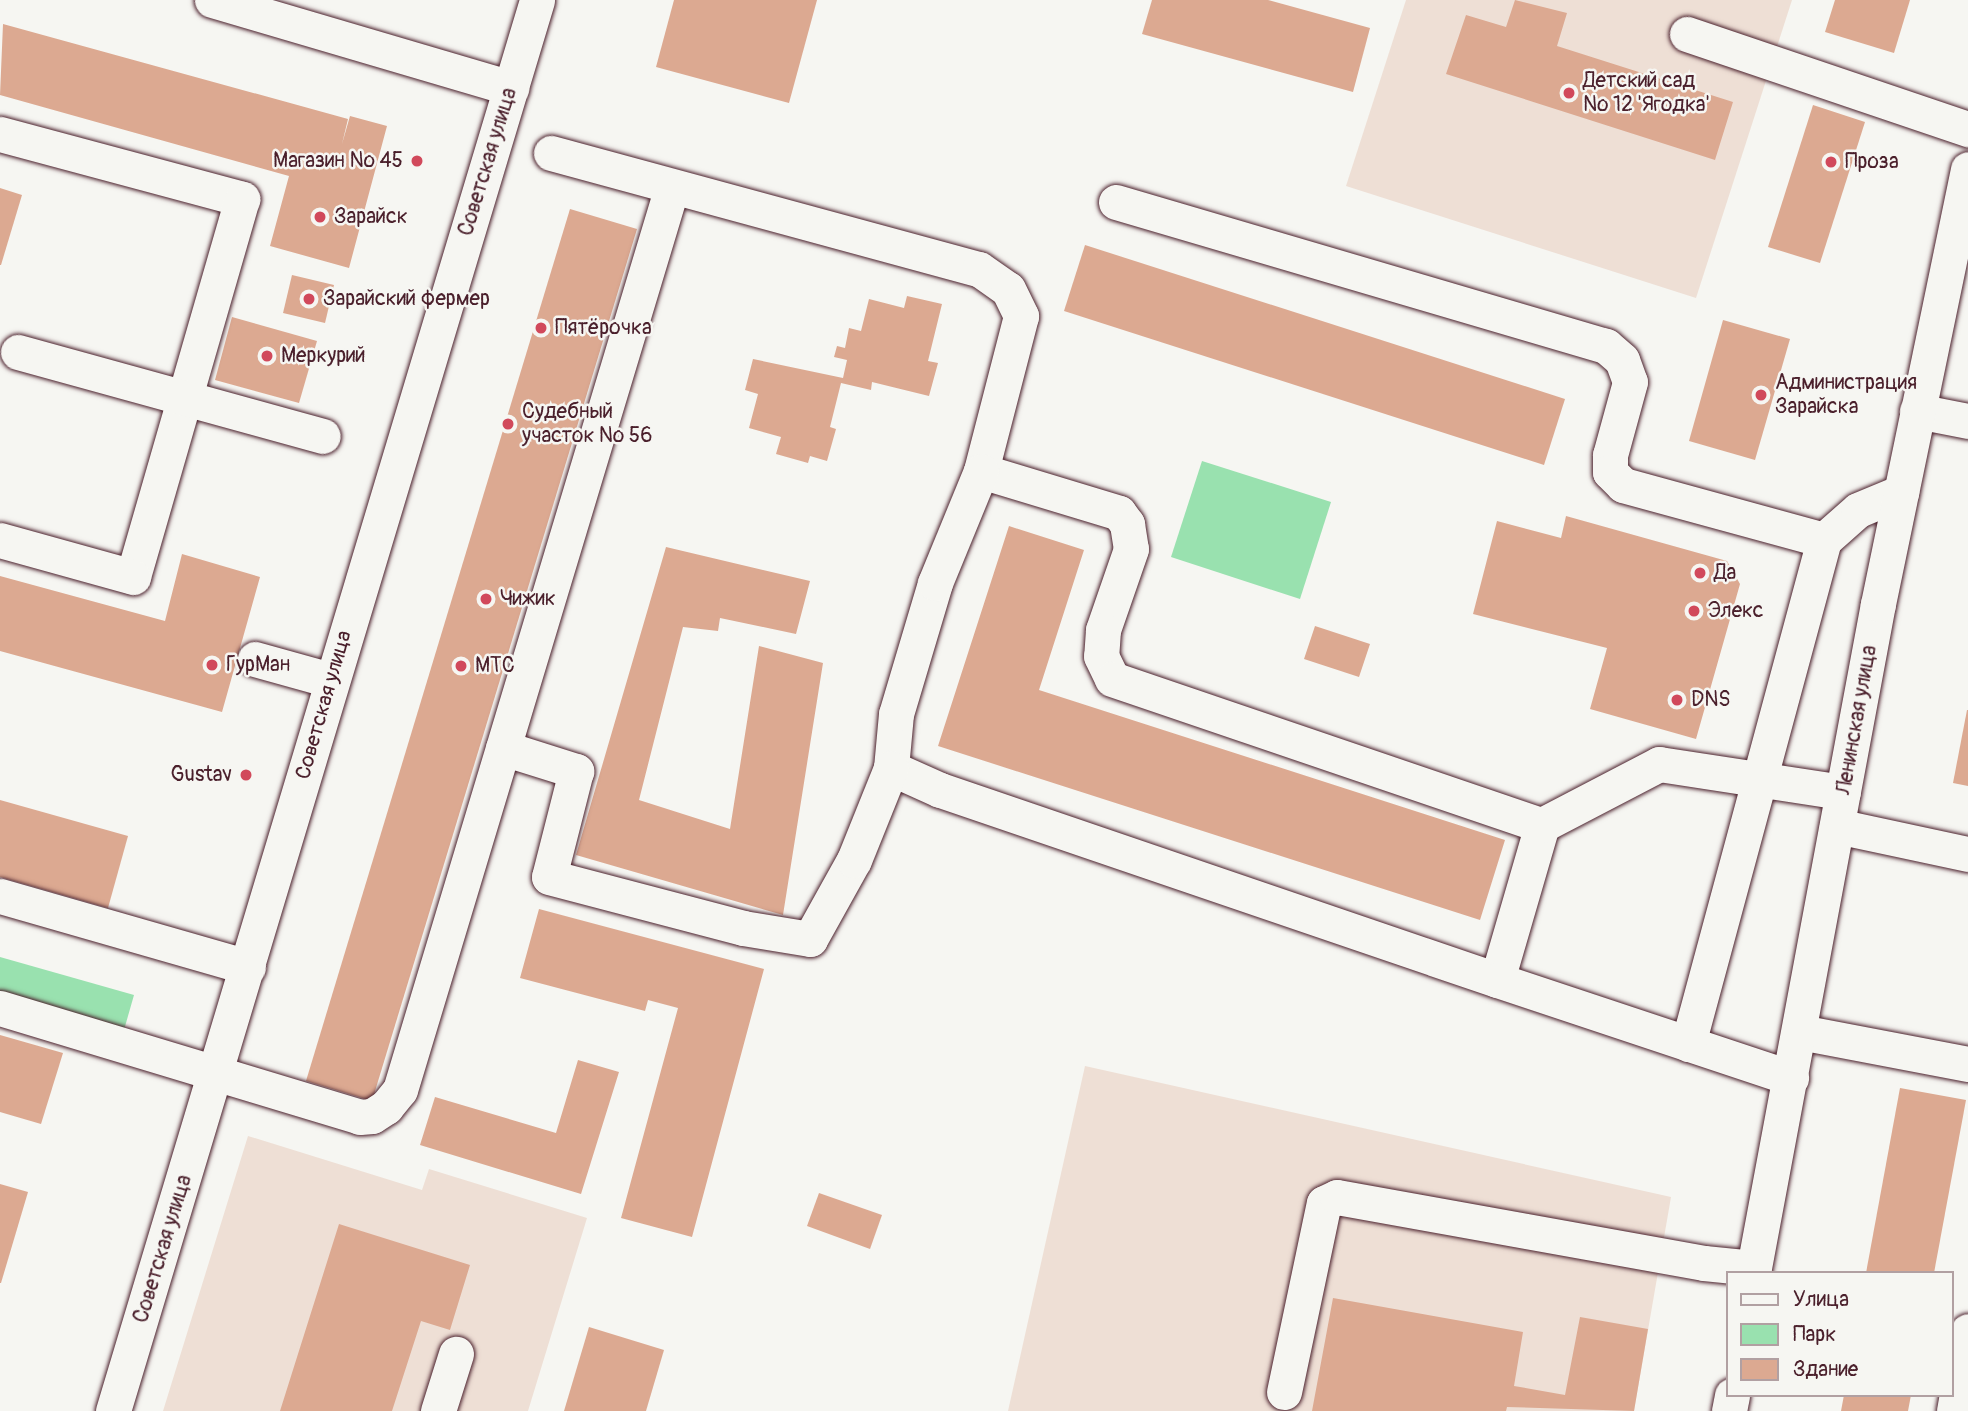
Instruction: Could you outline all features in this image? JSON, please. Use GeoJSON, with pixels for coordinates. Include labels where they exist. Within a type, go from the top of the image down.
{"type":"FeatureCollection","features":[{"type":"Feature","properties":{"kind":"street"},"geometry":{"type":"LineString","coordinates":[[212,0],[511,88]]}},
{"type":"Feature","properties":{"kind":"street","name":"Советская улица"},"geometry":{"type":"LineString","coordinates":[[113,1411],[216,1076],[330,680],[537,0]]}},
{"type":"Feature","properties":{"kind":"street"},"geometry":{"type":"LineString","coordinates":[[1687,34],[1968,129]]}},
{"type":"Feature","properties":{"kind":"street"},"geometry":{"type":"LineString","coordinates":[[0,134],[242,198],[133,577],[0,540]]}},
{"type":"Feature","properties":{"kind":"street"},"geometry":{"type":"LineString","coordinates":[[503,748],[576,771],[550,877],[743,928],[810,939],[854,860],[891,768],[896,714],[936,583],[981,471],[1021,316],[1008,289],[979,269],[551,153]]}},
{"type":"Feature","properties":{"kind":"street","name":"Ленинская улица"},"geometry":{"type":"LineString","coordinates":[[1754,1270],[1901,492],[1968,169]]}},
{"type":"Feature","properties":{"kind":"street"},"geometry":{"type":"LineString","coordinates":[[0,1008],[216,1076],[360,1117],[372,1116],[386,1107],[400,1090],[672,187]]}},
{"type":"Feature","properties":{"kind":"street"},"geometry":{"type":"LineString","coordinates":[[1116,202],[1606,346],[1622,360],[1630,382],[1610,456],[1610,472],[1623,485],[1824,540]]}},
{"type":"Feature","properties":{"kind":"street"},"geometry":{"type":"LineString","coordinates":[[18,352],[323,436]]}},
{"type":"Feature","properties":{"kind":"street"},"geometry":{"type":"LineString","coordinates":[[1917,411],[1968,421]]}},
{"type":"Feature","properties":{"kind":"street"},"geometry":{"type":"LineString","coordinates":[[981,471],[1119,513],[1127,524],[1130,549],[1103,630],[1101,656],[1112,679],[1542,825]]}},
{"type":"Feature","properties":{"kind":"street"},"geometry":{"type":"LineString","coordinates":[[1688,1044],[1824,540],[1858,510],[1901,492]]}},
{"type":"Feature","properties":{"kind":"street"},"geometry":{"type":"LineString","coordinates":[[255,659],[330,680]]}},
{"type":"Feature","properties":{"kind":"street"},"geometry":{"type":"LineString","coordinates":[[1497,980],[1542,825],[1659,764],[1843,792]]}},
{"type":"Feature","properties":{"kind":"street"},"geometry":{"type":"LineString","coordinates":[[891,768],[940,790],[1791,1078]]}},
{"type":"Feature","properties":{"kind":"street"},"geometry":{"type":"LineString","coordinates":[[1837,826],[1968,854]]}},
{"type":"Feature","properties":{"kind":"street"},"geometry":{"type":"LineString","coordinates":[[0,896],[248,967]]}},
{"type":"Feature","properties":{"kind":"street"},"geometry":{"type":"LineString","coordinates":[[1800,1032],[1968,1064]]}},
{"type":"Feature","properties":{"kind":"street"},"geometry":{"type":"LineString","coordinates":[[1284,1392],[1324,1203],[1337,1198],[1754,1270]]}},
{"type":"Feature","properties":{"kind":"street"},"geometry":{"type":"LineString","coordinates":[[1954,1411],[1968,1331]]}},
{"type":"Feature","properties":{"kind":"street"},"geometry":{"type":"LineString","coordinates":[[438,1411],[456,1354]]}},
{"type":"Feature","properties":{"kind":"shaded area","name":"Детский сад № 12 'Ягодка'"},"geometry":{"type":"Polygon","coordinates":[[[1406,0],[1792,0],[1696,298],[1346,186],[1406,0]]]}},
{"type":"Feature","properties":{"kind":"shaded area"},"geometry":{"type":"Polygon","coordinates":[[[1085,1066],[1671,1197],[1634,1411],[1008,1411],[1085,1066]]]}},
{"type":"Feature","properties":{"kind":"shaded area"},"geometry":{"type":"Polygon","coordinates":[[[248,1136],[422,1190],[429,1169],[587,1218],[528,1411],[163,1411],[248,1136]]]}},
{"type":"Feature","properties":{"kind":"green space"},"geometry":{"type":"Polygon","coordinates":[[[1202,461],[1331,502],[1300,599],[1171,557],[1202,461]]]}},
{"type":"Feature","properties":{"kind":"green space"},"geometry":{"type":"Polygon","coordinates":[[[0,957],[134,995],[124,1030],[0,995],[0,957]]]}},
{"type":"Feature","properties":{"kind":"building"},"geometry":{"type":"Polygon","coordinates":[[[674,0],[817,0],[789,103],[656,67],[674,0]]]}},
{"type":"Feature","properties":{"kind":"building"},"geometry":{"type":"Polygon","coordinates":[[[1152,0],[1268,0],[1370,28],[1353,92],[1142,34],[1152,0]]]}},
{"type":"Feature","properties":{"kind":"building"},"geometry":{"type":"Polygon","coordinates":[[[1515,0],[1567,13],[1557,46],[1733,102],[1715,160],[1446,74],[1466,15],[1506,27],[1515,0]]]}},
{"type":"Feature","properties":{"kind":"building"},"geometry":{"type":"Polygon","coordinates":[[[1835,0],[1910,0],[1894,53],[1825,32],[1835,0]]]}},
{"type":"Feature","properties":{"kind":"building"},"geometry":{"type":"Polygon","coordinates":[[[3,24],[348,119],[342,144],[350,116],[387,126],[349,268],[270,246],[289,176],[0,95],[3,24]]]}},
{"type":"Feature","properties":{"kind":"building"},"geometry":{"type":"Polygon","coordinates":[[[1813,105],[1865,122],[1820,263],[1768,247],[1813,105]]]}},
{"type":"Feature","properties":{"kind":"building"},"geometry":{"type":"Polygon","coordinates":[[[0,188],[22,195],[1,265],[0,265],[0,188]]]}},
{"type":"Feature","properties":{"kind":"building"},"geometry":{"type":"Polygon","coordinates":[[[570,209],[637,229],[372,1101],[306,1081],[570,209]]]}},
{"type":"Feature","properties":{"kind":"building"},"geometry":{"type":"Polygon","coordinates":[[[1085,245],[1565,399],[1544,465],[1064,311],[1085,245]]]}},
{"type":"Feature","properties":{"kind":"building","name":"Зарайский фермер"},"geometry":{"type":"Polygon","coordinates":[[[292,275],[334,285],[325,323],[283,313],[292,275]]]}},
{"type":"Feature","properties":{"kind":"building"},"geometry":{"type":"Polygon","coordinates":[[[907,296],[942,304],[928,361],[938,363],[929,396],[872,382],[871,390],[841,383],[830,427],[836,429],[827,461],[810,456],[808,463],[776,454],[781,437],[749,428],[758,394],[745,390],[753,359],[843,378],[847,360],[834,357],[837,346],[845,348],[849,328],[861,331],[869,299],[904,308],[907,296]]]}},
{"type":"Feature","properties":{"kind":"building","name":"Меркурий"},"geometry":{"type":"Polygon","coordinates":[[[232,317],[317,341],[299,403],[215,380],[232,317]]]}},
{"type":"Feature","properties":{"kind":"building"},"geometry":{"type":"Polygon","coordinates":[[[1723,320],[1790,339],[1755,460],[1689,441],[1723,320]]]}},
{"type":"Feature","properties":{"kind":"building"},"geometry":{"type":"Polygon","coordinates":[[[1566,516],[1727,561],[1740,584],[1696,739],[1590,709],[1607,648],[1473,614],[1497,521],[1561,538],[1566,516]]]}},
{"type":"Feature","properties":{"kind":"building"},"geometry":{"type":"Polygon","coordinates":[[[1009,526],[1084,550],[1039,690],[1505,840],[1480,920],[938,746],[1009,526]]]}},
{"type":"Feature","properties":{"kind":"building"},"geometry":{"type":"Polygon","coordinates":[[[666,547],[810,581],[796,634],[720,618],[718,631],[683,627],[639,800],[730,829],[759,646],[823,663],[783,915],[576,855],[666,547]]]}},
{"type":"Feature","properties":{"kind":"building"},"geometry":{"type":"Polygon","coordinates":[[[182,554],[260,577],[222,712],[0,651],[0,576],[165,621],[182,554]]]}},
{"type":"Feature","properties":{"kind":"building"},"geometry":{"type":"Polygon","coordinates":[[[1315,626],[1370,644],[1359,677],[1304,659],[1315,626]]]}},
{"type":"Feature","properties":{"kind":"building"},"geometry":{"type":"Polygon","coordinates":[[[1968,710],[1968,786],[1953,783],[1968,710]]]}},
{"type":"Feature","properties":{"kind":"building"},"geometry":{"type":"Polygon","coordinates":[[[0,800],[128,836],[108,908],[0,877],[0,800]]]}},
{"type":"Feature","properties":{"kind":"building"},"geometry":{"type":"Polygon","coordinates":[[[539,909],[764,969],[692,1237],[621,1218],[678,1008],[648,1000],[645,1011],[520,978],[539,909]]]}},
{"type":"Feature","properties":{"kind":"building"},"geometry":{"type":"Polygon","coordinates":[[[0,1035],[63,1053],[41,1124],[0,1112],[0,1035]]]}},
{"type":"Feature","properties":{"kind":"building"},"geometry":{"type":"Polygon","coordinates":[[[578,1060],[619,1072],[581,1194],[420,1145],[435,1097],[556,1133],[578,1060]]]}},
{"type":"Feature","properties":{"kind":"building"},"geometry":{"type":"Polygon","coordinates":[[[1900,1088],[1966,1100],[1934,1271],[1866,1271],[1900,1088]]]}},
{"type":"Feature","properties":{"kind":"building"},"geometry":{"type":"Polygon","coordinates":[[[0,1184],[28,1192],[1,1283],[0,1283],[0,1184]]]}},
{"type":"Feature","properties":{"kind":"building"},"geometry":{"type":"Polygon","coordinates":[[[819,1193],[882,1215],[870,1249],[807,1226],[819,1193]]]}},
{"type":"Feature","properties":{"kind":"building"},"geometry":{"type":"Polygon","coordinates":[[[339,1224],[470,1265],[450,1330],[421,1321],[392,1411],[280,1411],[339,1224]]]}},
{"type":"Feature","properties":{"kind":"building"},"geometry":{"type":"Polygon","coordinates":[[[1333,1298],[1523,1332],[1514,1386],[1565,1395],[1580,1317],[1648,1329],[1634,1411],[1507,1407],[1506,1411],[1312,1411],[1333,1298]]]}},
{"type":"Feature","properties":{"kind":"building"},"geometry":{"type":"Polygon","coordinates":[[[589,1327],[664,1350],[646,1411],[564,1411],[589,1327]]]}},
{"type":"Feature","properties":{"kind":"building"},"geometry":{"type":"Polygon","coordinates":[[[1844,1397],[1911,1397],[1908,1411],[1841,1411],[1844,1397]]]}},
{"type":"Feature","properties":{"kind":"place","name":"Детский сад № 12 'Ягодка'"},"geometry":{"type":"Point","coordinates":[1569,93]}},
{"type":"Feature","properties":{"kind":"place","name":"Магазин № 45"},"geometry":{"type":"Point","coordinates":[417,161]}},
{"type":"Feature","properties":{"kind":"place","name":"Проза"},"geometry":{"type":"Point","coordinates":[1831,162]}},
{"type":"Feature","properties":{"kind":"place","name":"Зарайск"},"geometry":{"type":"Point","coordinates":[320,217]}},
{"type":"Feature","properties":{"kind":"place","name":"Зарайский фермер"},"geometry":{"type":"Point","coordinates":[309,299]}},
{"type":"Feature","properties":{"kind":"place","name":"Пятёрочка"},"geometry":{"type":"Point","coordinates":[541,328]}},
{"type":"Feature","properties":{"kind":"place","name":"Меркурий"},"geometry":{"type":"Point","coordinates":[267,356]}},
{"type":"Feature","properties":{"kind":"place","name":"Администрация Зарайска"},"geometry":{"type":"Point","coordinates":[1761,395]}},
{"type":"Feature","properties":{"kind":"place","name":"Судебный участок № 56"},"geometry":{"type":"Point","coordinates":[508,424]}},
{"type":"Feature","properties":{"kind":"place","name":"Да"},"geometry":{"type":"Point","coordinates":[1700,573]}},
{"type":"Feature","properties":{"kind":"place","name":"Чижик"},"geometry":{"type":"Point","coordinates":[486,599]}},
{"type":"Feature","properties":{"kind":"place","name":"Элекс"},"geometry":{"type":"Point","coordinates":[1694,611]}},
{"type":"Feature","properties":{"kind":"place","name":"ГурМан"},"geometry":{"type":"Point","coordinates":[212,665]}},
{"type":"Feature","properties":{"kind":"place","name":"МТС"},"geometry":{"type":"Point","coordinates":[461,666]}},
{"type":"Feature","properties":{"kind":"place","name":"DNS"},"geometry":{"type":"Point","coordinates":[1677,700]}},
{"type":"Feature","properties":{"kind":"place","name":"Gustav"},"geometry":{"type":"Point","coordinates":[246,775]}}]}
